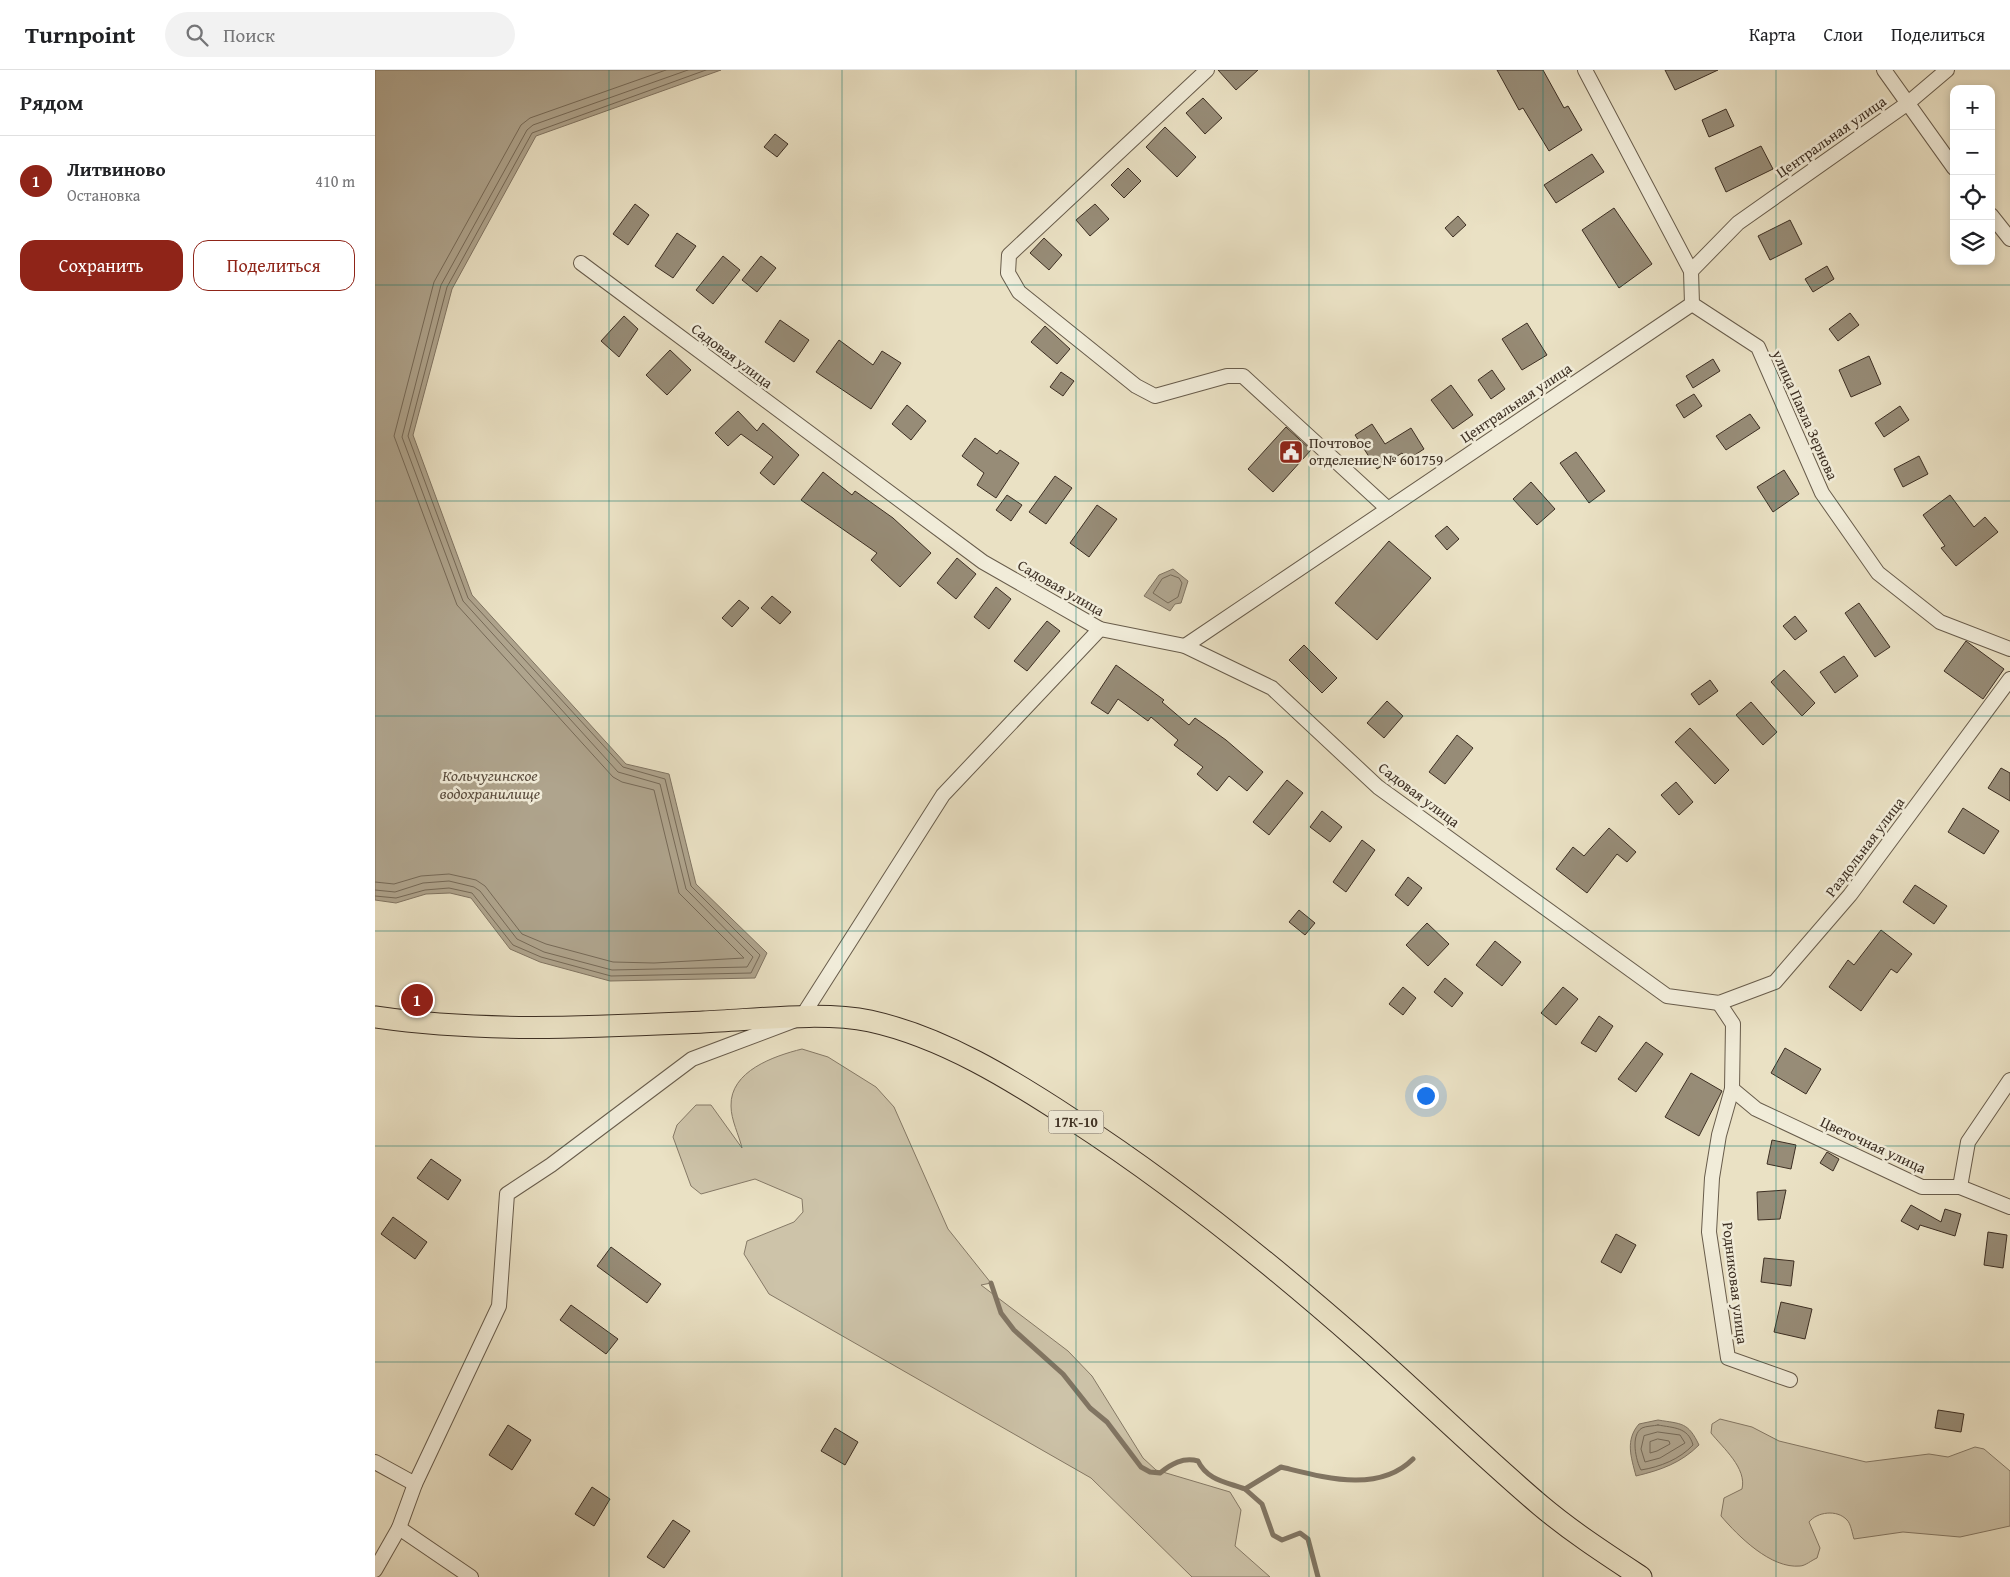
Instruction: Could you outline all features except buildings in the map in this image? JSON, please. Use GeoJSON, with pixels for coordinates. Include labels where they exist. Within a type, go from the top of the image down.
{"type":"FeatureCollection","features":[{"type":"Feature","properties":{"kind":"main road","name":"17К-10"},"geometry":{"type":"LineString","coordinates":[[375,1017],[475,1027],[557,1028],[842,1017],[868,1021],[919,1037],[1001,1075],[1045,1101],[1119,1150],[1264,1261],[1360,1342],[1540,1505],[1575,1533],[1641,1577]]}},
{"type":"Feature","properties":{"kind":"street"},"geometry":{"type":"LineString","coordinates":[[1207,70],[1009,255],[1008,273],[1019,292],[1136,386],[1155,396],[1227,376],[1243,376],[1388,509]]}},
{"type":"Feature","properties":{"kind":"street"},"geometry":{"type":"LineString","coordinates":[[1585,70],[1691,271],[1692,304]]}},
{"type":"Feature","properties":{"kind":"street"},"geometry":{"type":"LineString","coordinates":[[1884,70],[1950,162]]}},
{"type":"Feature","properties":{"kind":"street","name":"Центральная улица"},"geometry":{"type":"LineString","coordinates":[[1691,271],[1738,223],[1908,103],[1947,70]]}},
{"type":"Feature","properties":{"kind":"street"},"geometry":{"type":"LineString","coordinates":[[1994,220],[2010,239]]}},
{"type":"Feature","properties":{"kind":"street","name":"Садовая улица"},"geometry":{"type":"LineString","coordinates":[[581,263],[983,562],[1100,629],[1185,646],[1272,688],[1378,787],[1667,996],[1719,1003]]}},
{"type":"Feature","properties":{"kind":"street","name":"Центральная улица"},"geometry":{"type":"LineString","coordinates":[[1185,646],[1692,304]]}},
{"type":"Feature","properties":{"kind":"street","name":"улица Павла Зернова"},"geometry":{"type":"LineString","coordinates":[[1692,304],[1758,347],[1822,493],[1878,573],[1940,622],[2010,650]]}},
{"type":"Feature","properties":{"kind":"street"},"geometry":{"type":"LineString","coordinates":[[375,1570],[399,1528],[415,1484],[499,1306],[507,1194],[551,1165],[692,1059],[801,1018],[943,796],[1100,629]]}},
{"type":"Feature","properties":{"kind":"street","name":"Раздольная улица"},"geometry":{"type":"LineString","coordinates":[[1719,1003],[1775,982],[1850,895],[2010,679]]}},
{"type":"Feature","properties":{"kind":"street","name":"Родниковая улица"},"geometry":{"type":"LineString","coordinates":[[1719,1003],[1733,1024],[1732,1088],[1719,1135],[1712,1178],[1709,1232],[1728,1358],[1790,1380]]}},
{"type":"Feature","properties":{"kind":"street"},"geometry":{"type":"LineString","coordinates":[[1960,1187],[1968,1142],[2010,1080]]}},
{"type":"Feature","properties":{"kind":"street","name":"Цветочная улица"},"geometry":{"type":"LineString","coordinates":[[1732,1088],[1756,1109],[1922,1187],[1960,1187],[2010,1207]]}},
{"type":"Feature","properties":{"kind":"street"},"geometry":{"type":"LineString","coordinates":[[375,1462],[415,1484]]}},
{"type":"Feature","properties":{"kind":"street"},"geometry":{"type":"LineString","coordinates":[[399,1528],[471,1577]]}},
{"type":"Feature","properties":{"kind":"shaded area"},"geometry":{"type":"Polygon","coordinates":[[[802,1049],[828,1057],[876,1087],[894,1107],[948,1229],[991,1283],[981,1285],[1068,1351],[1092,1376],[1143,1458],[1156,1470],[1230,1492],[1241,1510],[1235,1546],[1270,1577],[1192,1577],[1091,1478],[769,1294],[744,1254],[747,1241],[794,1222],[803,1212],[802,1199],[755,1179],[701,1194],[691,1186],[673,1137],[677,1125],[696,1105],[711,1105],[742,1148],[731,1111],[733,1094],[738,1083],[746,1074],[767,1061],[802,1049]]]}},
{"type":"Feature","properties":{"kind":"shaded area"},"geometry":{"type":"Polygon","coordinates":[[[1720,1419],[1752,1427],[1779,1441],[1866,1462],[1929,1454],[1948,1457],[1975,1447],[1984,1449],[2010,1471],[2010,1526],[1960,1537],[1903,1532],[1854,1539],[1847,1520],[1838,1514],[1827,1513],[1817,1516],[1809,1522],[1820,1548],[1817,1558],[1800,1566],[1789,1566],[1778,1562],[1756,1550],[1736,1533],[1721,1516],[1724,1498],[1742,1489],[1743,1481],[1738,1466],[1711,1433],[1712,1424],[1720,1419]]]}},
{"type":"Feature","properties":{"kind":"water","name":"Кольчугинское водохранилище"},"geometry":{"type":"Polygon","coordinates":[[[375,70],[721,70],[536,136],[452,289],[413,435],[472,595],[626,764],[669,774],[696,884],[767,953],[755,978],[610,981],[540,962],[510,949],[471,898],[450,893],[426,894],[396,903],[375,900],[375,70]]]}},
{"type":"Feature","properties":{"kind":"water"},"geometry":{"type":"Polygon","coordinates":[[[1173,569],[1188,581],[1181,603],[1175,604],[1170,611],[1144,596],[1159,575],[1173,569]]]}},
{"type":"Feature","properties":{"kind":"water"},"geometry":{"type":"Polygon","coordinates":[[[1658,1420],[1673,1422],[1688,1428],[1699,1445],[1685,1457],[1670,1465],[1636,1476],[1630,1449],[1632,1436],[1639,1424],[1658,1420]]]}},
{"type":"Feature","properties":{"kind":"waterway"},"geometry":{"type":"LineString","coordinates":[[991,1283],[1001,1313],[1014,1330],[1063,1374],[1090,1408],[1107,1422],[1141,1467],[1150,1472],[1160,1473],[1177,1462],[1193,1460],[1198,1461],[1206,1472],[1212,1476],[1245,1489],[1281,1467],[1332,1478],[1367,1480],[1399,1470],[1413,1459]]}},
{"type":"Feature","properties":{"kind":"waterway"},"geometry":{"type":"LineString","coordinates":[[1245,1489],[1262,1504],[1273,1535],[1282,1540],[1300,1533],[1308,1539],[1318,1577]]}},
{"type":"Feature","properties":{"kind":"place","name":"Почтовое отделение № 601759"},"geometry":{"type":"Point","coordinates":[1291,452]}},
{"type":"Feature","properties":{"kind":"place","name":"Литвиново"},"geometry":{"type":"Point","coordinates":[417,1000]}}]}
